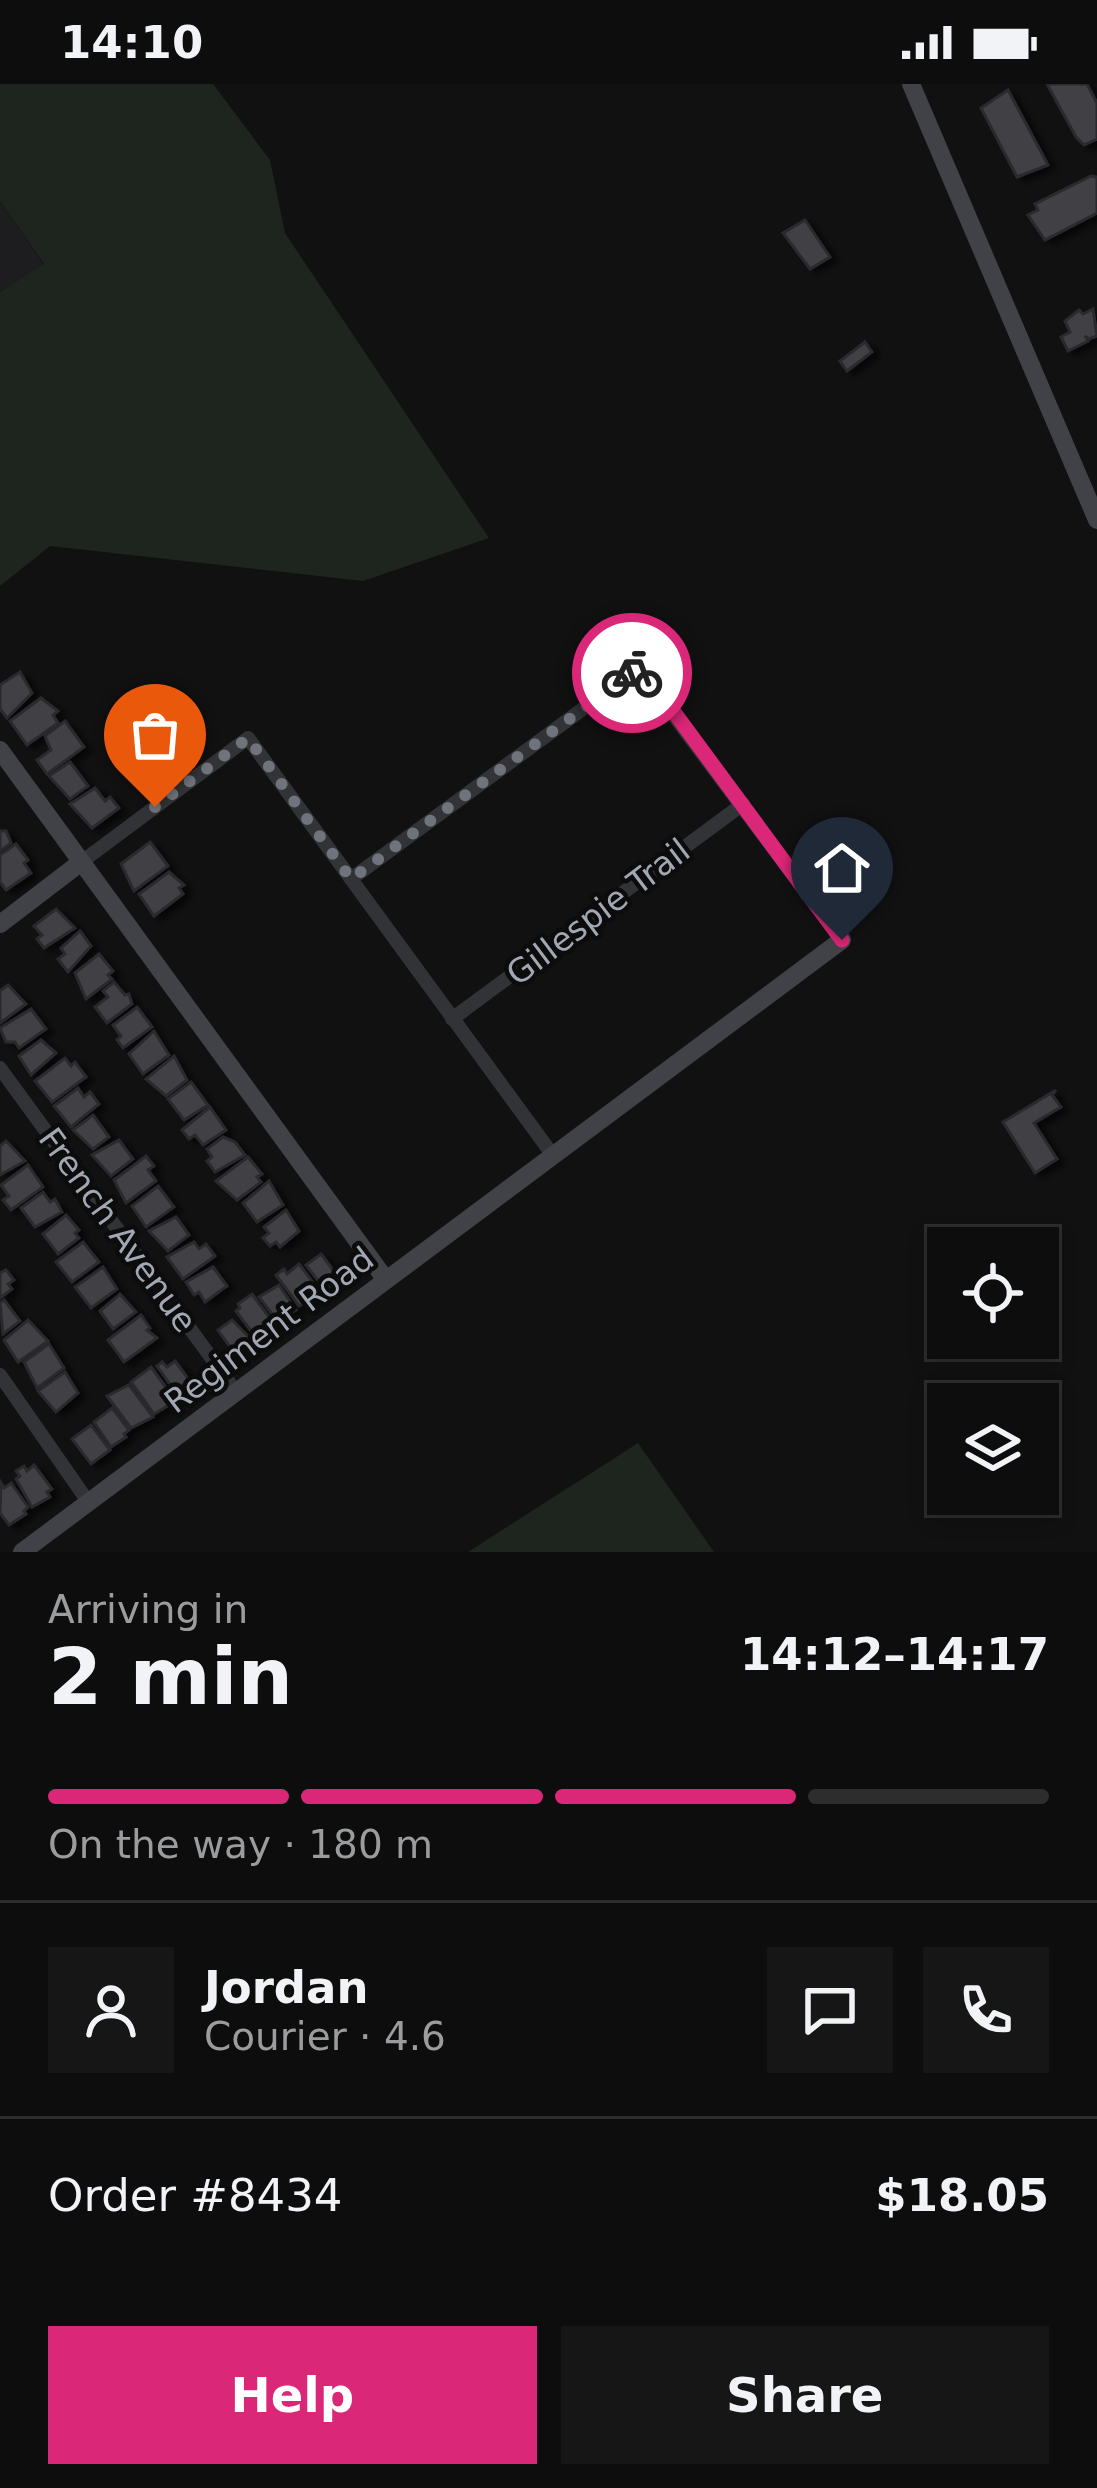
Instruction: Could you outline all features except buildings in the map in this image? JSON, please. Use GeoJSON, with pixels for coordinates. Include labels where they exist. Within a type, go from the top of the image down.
{"type":"FeatureCollection","features":[{"type":"Feature","properties":{"kind":"street"},"geometry":{"type":"LineString","coordinates":[[911,84],[1097,520]]}},
{"type":"Feature","properties":{"kind":"street"},"geometry":{"type":"LineString","coordinates":[[351,879],[632,673],[641,672],[842,940]]}},
{"type":"Feature","properties":{"kind":"street"},"geometry":{"type":"LineString","coordinates":[[0,925],[248,738],[552,1154]]}},
{"type":"Feature","properties":{"kind":"street"},"geometry":{"type":"LineString","coordinates":[[0,750],[386,1280]]}},
{"type":"Feature","properties":{"kind":"street","name":"Gillespie Trail"},"geometry":{"type":"LineString","coordinates":[[452,1019],[743,804]]}},
{"type":"Feature","properties":{"kind":"street","name":"Regiment Road"},"geometry":{"type":"LineString","coordinates":[[22,1552],[842,940]]}},
{"type":"Feature","properties":{"kind":"street","name":"French Avenue"},"geometry":{"type":"LineString","coordinates":[[0,1068],[237,1393]]}},
{"type":"Feature","properties":{"kind":"street"},"geometry":{"type":"LineString","coordinates":[[0,1375],[89,1503]]}},
{"type":"Feature","properties":{"kind":"shaded area"},"geometry":{"type":"Polygon","coordinates":[[[0,84],[213,84],[270,160],[285,233],[489,538],[363,581],[50,546],[0,586],[0,292],[44,264],[0,201],[0,84]]]}},
{"type":"Feature","properties":{"kind":"shaded area"},"geometry":{"type":"Polygon","coordinates":[[[0,201],[44,265],[0,292],[0,201]]]}},
{"type":"Feature","properties":{"kind":"shaded area"},"geometry":{"type":"Polygon","coordinates":[[[638,1443],[714,1552],[468,1552],[638,1443]]]}},
{"type":"Feature","properties":{"kind":"way so far"},"geometry":{"type":"LineString","coordinates":[[155,807],[248,738],[351,879],[632,673]]}},
{"type":"Feature","properties":{"kind":"route"},"geometry":{"type":"LineString","coordinates":[[632,673],[648,677],[842,940]]}}]}
